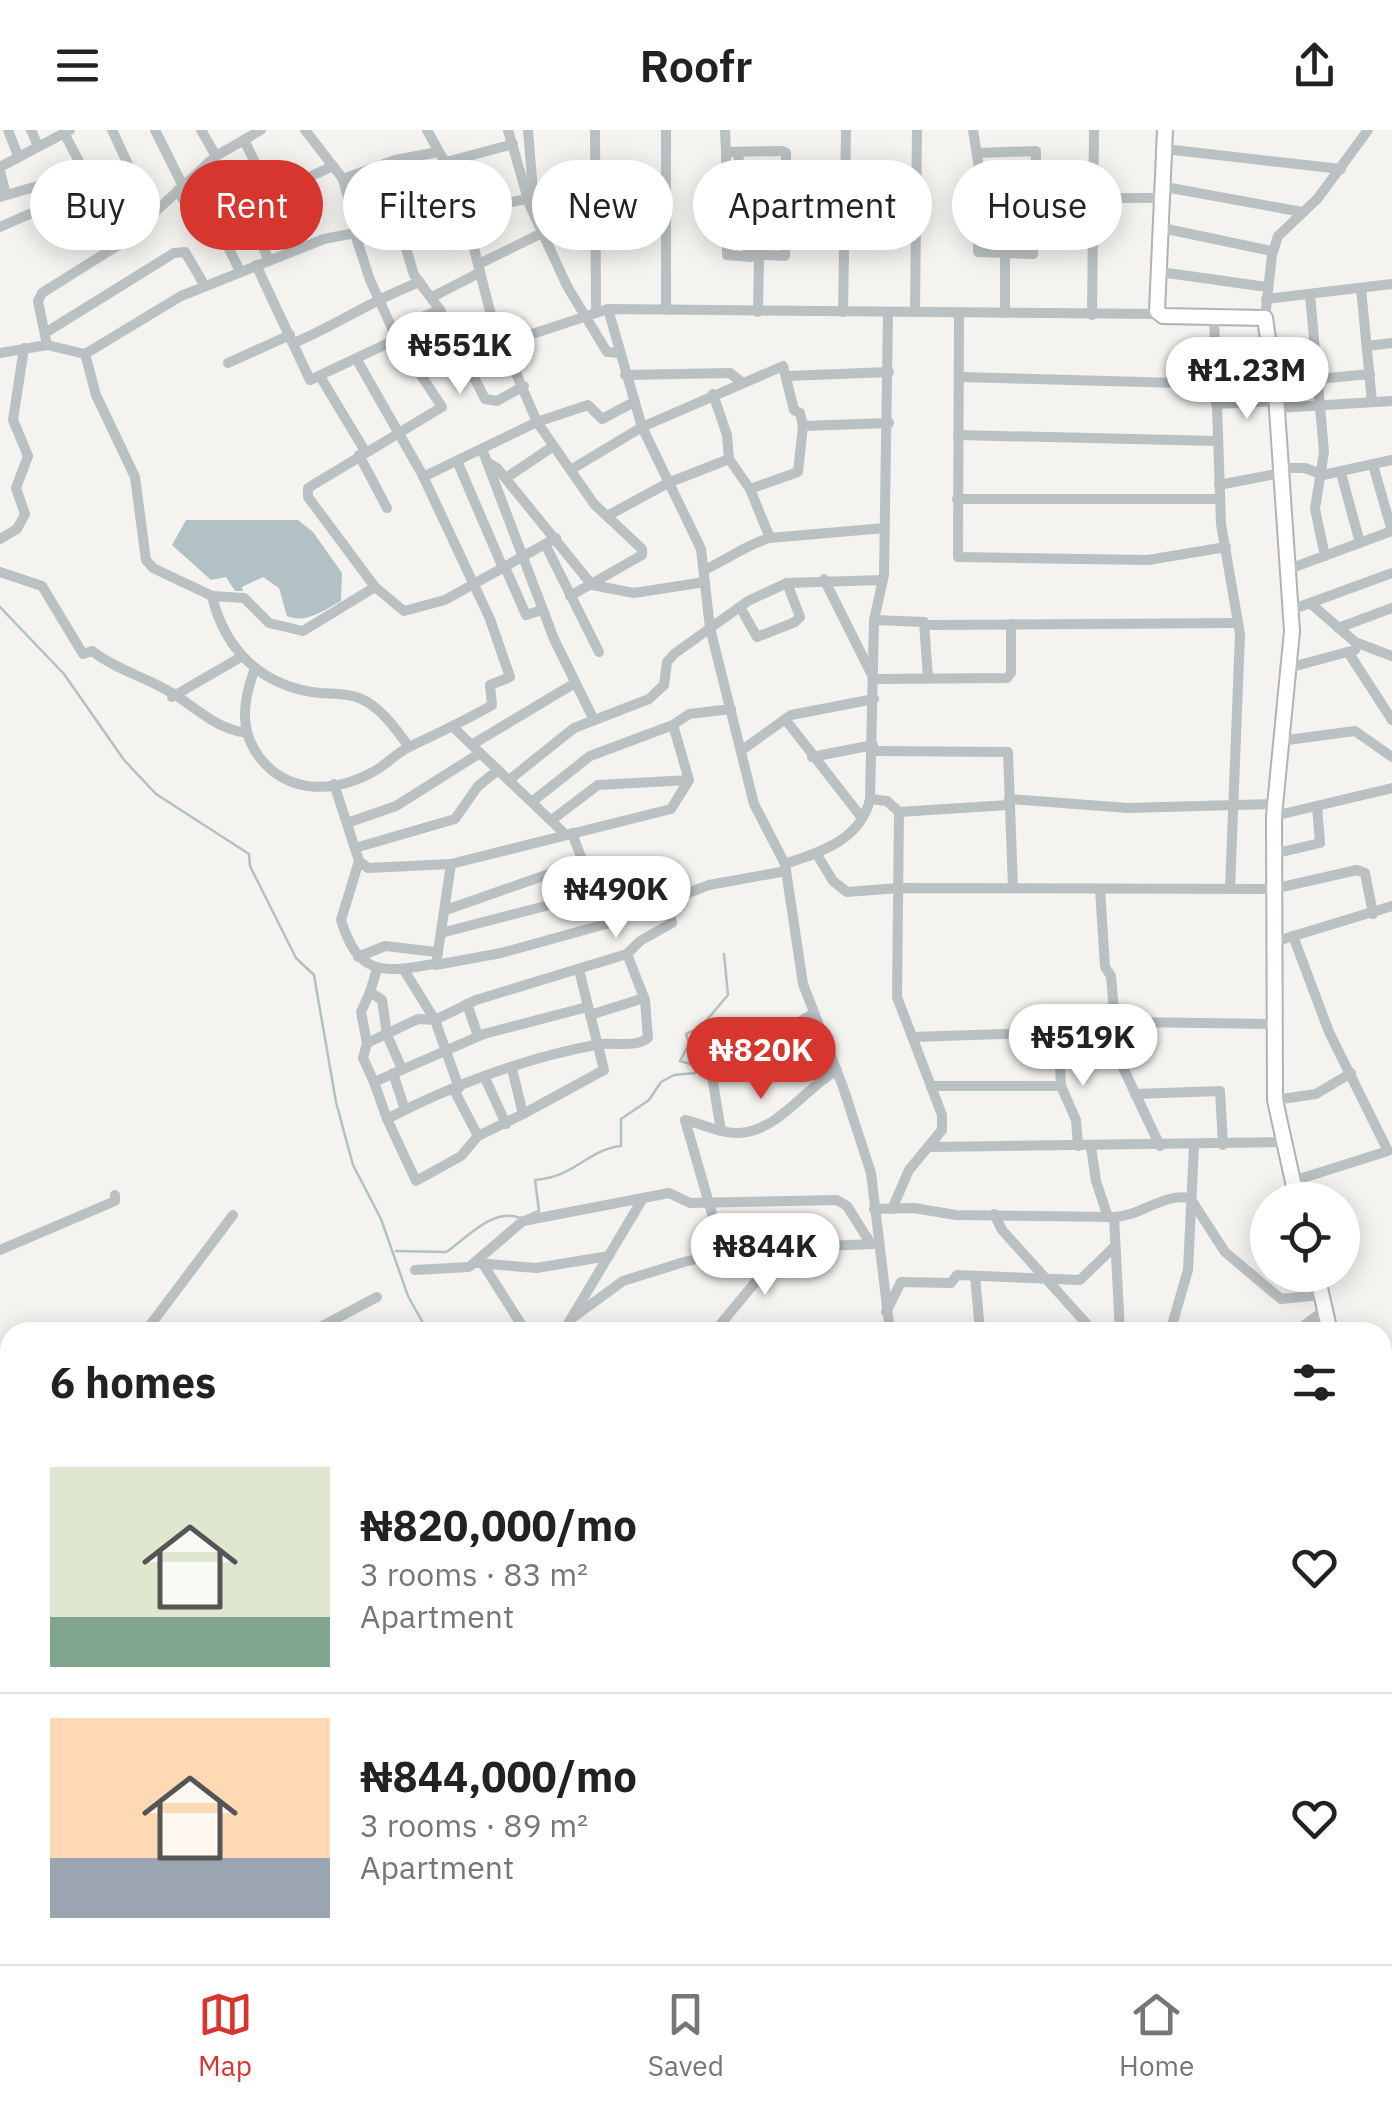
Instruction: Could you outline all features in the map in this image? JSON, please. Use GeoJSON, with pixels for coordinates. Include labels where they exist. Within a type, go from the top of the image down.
{"type":"FeatureCollection","features":[{"type":"Feature","properties":{"kind":"street"},"geometry":{"type":"LineString","coordinates":[[8,130],[18,156]]}},
{"type":"Feature","properties":{"kind":"street"},"geometry":{"type":"LineString","coordinates":[[30,130],[38,146]]}},
{"type":"Feature","properties":{"kind":"street"},"geometry":{"type":"LineString","coordinates":[[112,130],[126,160]]}},
{"type":"Feature","properties":{"kind":"street"},"geometry":{"type":"LineString","coordinates":[[155,130],[180,187],[160,204]]}},
{"type":"Feature","properties":{"kind":"street"},"geometry":{"type":"LineString","coordinates":[[201,130],[213,159],[261,130]]}},
{"type":"Feature","properties":{"kind":"street"},"geometry":{"type":"LineString","coordinates":[[305,130],[343,179]]}},
{"type":"Feature","properties":{"kind":"street"},"geometry":{"type":"LineString","coordinates":[[427,130],[444,160]]}},
{"type":"Feature","properties":{"kind":"street"},"geometry":{"type":"LineString","coordinates":[[508,130],[532,208]]}},
{"type":"Feature","properties":{"kind":"street"},"geometry":{"type":"LineString","coordinates":[[512,203],[528,199],[533,192],[528,130]]}},
{"type":"Feature","properties":{"kind":"street"},"geometry":{"type":"LineString","coordinates":[[595,130],[597,311],[608,352],[619,353]]}},
{"type":"Feature","properties":{"kind":"street"},"geometry":{"type":"LineString","coordinates":[[666,130],[666,310]]}},
{"type":"Feature","properties":{"kind":"street"},"geometry":{"type":"LineString","coordinates":[[724,130],[755,257],[758,312]]}},
{"type":"Feature","properties":{"kind":"street"},"geometry":{"type":"LineString","coordinates":[[842,312],[846,130]]}},
{"type":"Feature","properties":{"kind":"street"},"geometry":{"type":"LineString","coordinates":[[914,312],[917,130]]}},
{"type":"Feature","properties":{"kind":"street"},"geometry":{"type":"LineString","coordinates":[[973,130],[973,147],[978,154],[978,252],[1034,253],[1036,151],[978,154]]}},
{"type":"Feature","properties":{"kind":"street"},"geometry":{"type":"LineString","coordinates":[[1094,130],[1094,160]]}},
{"type":"Feature","properties":{"kind":"street"},"geometry":{"type":"LineString","coordinates":[[1159,314],[1165,130]]}},
{"type":"Feature","properties":{"kind":"street"},"geometry":{"type":"LineString","coordinates":[[1293,936],[1330,1032],[1387,1154],[1292,1181],[1275,1100],[1274,1024],[1274,810],[1291,610],[1277,404],[1265,318],[1272,252],[1286,224],[1341,169],[1368,130]]}},
{"type":"Feature","properties":{"kind":"street"},"geometry":{"type":"LineString","coordinates":[[30,188],[3,196],[0,169],[67,132],[79,160]]}},
{"type":"Feature","properties":{"kind":"street"},"geometry":{"type":"LineString","coordinates":[[244,140],[255,160]]}},
{"type":"Feature","properties":{"kind":"street"},"geometry":{"type":"LineString","coordinates":[[454,160],[514,144]]}},
{"type":"Feature","properties":{"kind":"street"},"geometry":{"type":"LineString","coordinates":[[1165,150],[1341,169]]}},
{"type":"Feature","properties":{"kind":"street"},"geometry":{"type":"LineString","coordinates":[[782,151],[787,156],[787,255],[727,255],[732,152],[782,151]]}},
{"type":"Feature","properties":{"kind":"street"},"geometry":{"type":"LineString","coordinates":[[400,160],[438,152]]}},
{"type":"Feature","properties":{"kind":"street"},"geometry":{"type":"LineString","coordinates":[[323,171],[334,166]]}},
{"type":"Feature","properties":{"kind":"street"},"geometry":{"type":"LineString","coordinates":[[1122,196],[1164,193],[1302,212]]}},
{"type":"Feature","properties":{"kind":"street"},"geometry":{"type":"LineString","coordinates":[[0,226],[30,213]]}},
{"type":"Feature","properties":{"kind":"street"},"geometry":{"type":"LineString","coordinates":[[1162,228],[1272,252]]}},
{"type":"Feature","properties":{"kind":"street"},"geometry":{"type":"LineString","coordinates":[[432,297],[532,238]]}},
{"type":"Feature","properties":{"kind":"street"},"geometry":{"type":"LineString","coordinates":[[46,339],[39,297],[109,250]]}},
{"type":"Feature","properties":{"kind":"street"},"geometry":{"type":"LineString","coordinates":[[230,250],[240,272]]}},
{"type":"Feature","properties":{"kind":"street"},"geometry":{"type":"LineString","coordinates":[[263,250],[269,260]]}},
{"type":"Feature","properties":{"kind":"street"},"geometry":{"type":"LineString","coordinates":[[85,354],[205,286],[293,250]]}},
{"type":"Feature","properties":{"kind":"street"},"geometry":{"type":"LineString","coordinates":[[362,250],[395,334],[442,407],[362,453],[306,492],[375,587],[404,611],[429,606],[550,541]]}},
{"type":"Feature","properties":{"kind":"street"},"geometry":{"type":"LineString","coordinates":[[406,250],[414,275],[440,310],[485,399],[496,401],[524,386]]}},
{"type":"Feature","properties":{"kind":"street"},"geometry":{"type":"LineString","coordinates":[[475,250],[502,344],[537,422],[607,516],[642,549],[642,555],[570,596]]}},
{"type":"Feature","properties":{"kind":"street"},"geometry":{"type":"LineString","coordinates":[[555,250],[597,311],[619,353],[642,427],[701,549],[710,628],[754,804],[785,867],[801,975],[870,1173],[874,1244],[888,1322]]}},
{"type":"Feature","properties":{"kind":"street"},"geometry":{"type":"LineString","coordinates":[[1092,315],[1093,250]]}},
{"type":"Feature","properties":{"kind":"street"},"geometry":{"type":"LineString","coordinates":[[0,353],[46,339],[174,253],[184,252],[192,259],[205,286]]}},
{"type":"Feature","properties":{"kind":"street"},"geometry":{"type":"LineString","coordinates":[[1005,254],[1005,313]]}},
{"type":"Feature","properties":{"kind":"street"},"geometry":{"type":"LineString","coordinates":[[256,265],[307,377],[321,378],[357,360],[440,310]]}},
{"type":"Feature","properties":{"kind":"street"},"geometry":{"type":"LineString","coordinates":[[1160,272],[1267,293],[1310,294],[1392,284]]}},
{"type":"Feature","properties":{"kind":"street"},"geometry":{"type":"LineString","coordinates":[[228,363],[363,312],[378,298],[420,282]]}},
{"type":"Feature","properties":{"kind":"street"},"geometry":{"type":"LineString","coordinates":[[1361,288],[1370,374],[1382,402],[1392,412]]}},
{"type":"Feature","properties":{"kind":"street"},"geometry":{"type":"LineString","coordinates":[[1310,294],[1323,475],[1315,509],[1325,556]]}},
{"type":"Feature","properties":{"kind":"street"},"geometry":{"type":"LineString","coordinates":[[502,344],[597,311],[1265,318]]}},
{"type":"Feature","properties":{"kind":"street"},"geometry":{"type":"LineString","coordinates":[[334,784],[359,861],[341,920],[358,958],[377,969],[404,970],[501,953],[606,924],[709,885],[785,867],[845,838],[862,818],[870,799],[874,620],[886,528],[888,312]]}},
{"type":"Feature","properties":{"kind":"street"},"geometry":{"type":"LineString","coordinates":[[959,313],[956,554],[962,558],[1148,560],[1226,547]]}},
{"type":"Feature","properties":{"kind":"street"},"geometry":{"type":"LineString","coordinates":[[1214,316],[1220,499],[1238,623],[1230,889]]}},
{"type":"Feature","properties":{"kind":"street"},"geometry":{"type":"LineString","coordinates":[[46,339],[85,354]]}},
{"type":"Feature","properties":{"kind":"street"},"geometry":{"type":"LineString","coordinates":[[1367,346],[1392,343]]}},
{"type":"Feature","properties":{"kind":"street"},"geometry":{"type":"LineString","coordinates":[[0,540],[17,530],[24,514],[16,488],[28,456],[14,420],[24,348]]}},
{"type":"Feature","properties":{"kind":"street"},"geometry":{"type":"LineString","coordinates":[[85,354],[96,394],[135,476],[146,560],[165,577],[190,583],[212,596],[244,598],[269,623],[303,631],[375,587]]}},
{"type":"Feature","properties":{"kind":"street"},"geometry":{"type":"LineString","coordinates":[[254,671],[243,709],[254,750],[282,781],[304,788],[360,778],[409,747],[454,728],[492,705],[490,685],[510,677],[506,656],[423,477],[357,360]]}},
{"type":"Feature","properties":{"kind":"street"},"geometry":{"type":"LineString","coordinates":[[572,469],[642,427],[783,366],[794,410],[800,412],[803,426],[798,472],[750,489]]}},
{"type":"Feature","properties":{"kind":"street"},"geometry":{"type":"LineString","coordinates":[[788,376],[889,372]]}},
{"type":"Feature","properties":{"kind":"street"},"geometry":{"type":"LineString","coordinates":[[625,374],[730,373],[740,382]]}},
{"type":"Feature","properties":{"kind":"street"},"geometry":{"type":"LineString","coordinates":[[1317,379],[1370,374]]}},
{"type":"Feature","properties":{"kind":"street"},"geometry":{"type":"LineString","coordinates":[[959,377],[1216,384]]}},
{"type":"Feature","properties":{"kind":"street"},"geometry":{"type":"LineString","coordinates":[[321,378],[387,508]]}},
{"type":"Feature","properties":{"kind":"street"},"geometry":{"type":"LineString","coordinates":[[713,394],[727,436],[729,458],[750,489],[770,538]]}},
{"type":"Feature","properties":{"kind":"street"},"geometry":{"type":"LineString","coordinates":[[423,477],[537,422],[588,405],[602,419],[634,402]]}},
{"type":"Feature","properties":{"kind":"street"},"geometry":{"type":"LineString","coordinates":[[1216,404],[1382,402]]}},
{"type":"Feature","properties":{"kind":"street"},"geometry":{"type":"LineString","coordinates":[[803,426],[889,423]]}},
{"type":"Feature","properties":{"kind":"street"},"geometry":{"type":"LineString","coordinates":[[958,435],[1217,441]]}},
{"type":"Feature","properties":{"kind":"street"},"geometry":{"type":"LineString","coordinates":[[506,478],[552,447]]}},
{"type":"Feature","properties":{"kind":"street"},"geometry":{"type":"LineString","coordinates":[[482,449],[542,610],[594,720]]}},
{"type":"Feature","properties":{"kind":"street"},"geometry":{"type":"LineString","coordinates":[[607,516],[668,483],[729,458]]}},
{"type":"Feature","properties":{"kind":"street"},"geometry":{"type":"LineString","coordinates":[[1219,485],[1280,470],[1305,468],[1323,475],[1392,460]]}},
{"type":"Feature","properties":{"kind":"street"},"geometry":{"type":"LineString","coordinates":[[457,461],[526,615],[542,610]]}},
{"type":"Feature","properties":{"kind":"street"},"geometry":{"type":"LineString","coordinates":[[486,462],[506,478],[550,541],[592,585],[634,593],[705,576],[744,552],[752,542],[886,528]]}},
{"type":"Feature","properties":{"kind":"street"},"geometry":{"type":"LineString","coordinates":[[1289,569],[1392,531],[1374,465]]}},
{"type":"Feature","properties":{"kind":"street"},"geometry":{"type":"LineString","coordinates":[[1341,472],[1360,543]]}},
{"type":"Feature","properties":{"kind":"street"},"geometry":{"type":"LineString","coordinates":[[957,499],[1220,499]]}},
{"type":"Feature","properties":{"kind":"street"},"geometry":{"type":"LineString","coordinates":[[550,541],[570,596],[599,652]]}},
{"type":"Feature","properties":{"kind":"street"},"geometry":{"type":"LineString","coordinates":[[0,572],[42,586],[83,654],[92,651],[120,670],[164,688],[216,725],[247,733]]}},
{"type":"Feature","properties":{"kind":"street"},"geometry":{"type":"LineString","coordinates":[[1291,610],[1392,573]]}},
{"type":"Feature","properties":{"kind":"street"},"geometry":{"type":"LineString","coordinates":[[824,579],[874,679]]}},
{"type":"Feature","properties":{"kind":"street"},"geometry":{"type":"LineString","coordinates":[[508,780],[574,728],[633,706],[660,690],[667,662],[740,606],[787,582],[882,580]]}},
{"type":"Feature","properties":{"kind":"street"},"geometry":{"type":"LineString","coordinates":[[740,606],[758,637],[796,622],[800,618],[787,582]]}},
{"type":"Feature","properties":{"kind":"street"},"geometry":{"type":"LineString","coordinates":[[212,596],[220,623],[254,671],[304,690],[362,699],[392,723],[409,747]]}},
{"type":"Feature","properties":{"kind":"street"},"geometry":{"type":"LineString","coordinates":[[1310,603],[1366,648],[1392,656]]}},
{"type":"Feature","properties":{"kind":"street"},"geometry":{"type":"LineString","coordinates":[[1338,628],[1392,608]]}},
{"type":"Feature","properties":{"kind":"street"},"geometry":{"type":"LineString","coordinates":[[874,620],[918,620],[926,625],[1238,623]]}},
{"type":"Feature","properties":{"kind":"street"},"geometry":{"type":"LineString","coordinates":[[874,679],[1007,678],[1011,673],[1011,624]]}},
{"type":"Feature","properties":{"kind":"street"},"geometry":{"type":"LineString","coordinates":[[926,625],[928,678]]}},
{"type":"Feature","properties":{"kind":"street"},"geometry":{"type":"LineString","coordinates":[[1288,668],[1366,648]]}},
{"type":"Feature","properties":{"kind":"street"},"geometry":{"type":"LineString","coordinates":[[1348,652],[1392,720]]}},
{"type":"Feature","properties":{"kind":"street"},"geometry":{"type":"LineString","coordinates":[[172,697],[241,657]]}},
{"type":"Feature","properties":{"kind":"street"},"geometry":{"type":"LineString","coordinates":[[347,823],[396,806],[575,682]]}},
{"type":"Feature","properties":{"kind":"street"},"geometry":{"type":"LineString","coordinates":[[742,750],[802,711],[874,699]]}},
{"type":"Feature","properties":{"kind":"street"},"geometry":{"type":"LineString","coordinates":[[533,801],[582,759],[674,725],[690,714],[731,710]]}},
{"type":"Feature","properties":{"kind":"street"},"geometry":{"type":"LineString","coordinates":[[784,720],[862,818]]}},
{"type":"Feature","properties":{"kind":"street"},"geometry":{"type":"LineString","coordinates":[[359,861],[380,870],[451,864],[671,810],[690,780],[674,725]]}},
{"type":"Feature","properties":{"kind":"street"},"geometry":{"type":"LineString","coordinates":[[454,728],[568,834],[606,924]]}},
{"type":"Feature","properties":{"kind":"street"},"geometry":{"type":"LineString","coordinates":[[1280,741],[1354,732],[1392,757]]}},
{"type":"Feature","properties":{"kind":"street"},"geometry":{"type":"LineString","coordinates":[[812,757],[872,748],[1003,749],[1009,758],[1013,888]]}},
{"type":"Feature","properties":{"kind":"street"},"geometry":{"type":"LineString","coordinates":[[355,848],[454,819],[478,786],[497,771]]}},
{"type":"Feature","properties":{"kind":"street"},"geometry":{"type":"LineString","coordinates":[[553,819],[598,785],[690,780]]}},
{"type":"Feature","properties":{"kind":"street"},"geometry":{"type":"LineString","coordinates":[[899,812],[1008,802],[1128,808],[1232,803],[1274,810],[1317,806],[1392,788]]}},
{"type":"Feature","properties":{"kind":"street"},"geometry":{"type":"LineString","coordinates":[[870,799],[887,801],[899,812],[896,997],[931,1086],[942,1130],[903,1178],[892,1209]]}},
{"type":"Feature","properties":{"kind":"street"},"geometry":{"type":"LineString","coordinates":[[1274,854],[1320,844],[1317,806]]}},
{"type":"Feature","properties":{"kind":"street"},"geometry":{"type":"LineString","coordinates":[[816,853],[840,890],[1274,890],[1361,871],[1373,914]]}},
{"type":"Feature","properties":{"kind":"street"},"geometry":{"type":"LineString","coordinates":[[446,910],[583,862]]}},
{"type":"Feature","properties":{"kind":"street"},"geometry":{"type":"LineString","coordinates":[[434,964],[451,864]]}},
{"type":"Feature","properties":{"kind":"street"},"geometry":{"type":"LineString","coordinates":[[440,933],[561,902],[592,886]]}},
{"type":"Feature","properties":{"kind":"street"},"geometry":{"type":"LineString","coordinates":[[1100,889],[1105,967],[1111,976],[1115,1024]]}},
{"type":"Feature","properties":{"kind":"street"},"geometry":{"type":"LineString","coordinates":[[367,1043],[418,1019],[435,1020],[467,1004],[628,954],[640,941],[672,924],[666,902]]}},
{"type":"Feature","properties":{"kind":"street"},"geometry":{"type":"LineString","coordinates":[[1274,942],[1392,906]]}},
{"type":"Feature","properties":{"kind":"street"},"geometry":{"type":"LineString","coordinates":[[358,958],[385,946],[436,952]]}},
{"type":"Feature","properties":{"kind":"street"},"geometry":{"type":"LineString","coordinates":[[388,1119],[512,1069],[597,1044],[632,1044],[648,1038],[644,998],[628,954]]}},
{"type":"Feature","properties":{"kind":"street"},"geometry":{"type":"LineString","coordinates":[[377,969],[361,1012],[367,1043],[363,1058],[416,1181],[461,1156],[478,1136],[604,1070],[580,970]]}},
{"type":"Feature","properties":{"kind":"street"},"geometry":{"type":"LineString","coordinates":[[404,970],[435,1020],[457,1089],[478,1136]]}},
{"type":"Feature","properties":{"kind":"street"},"geometry":{"type":"LineString","coordinates":[[370,992],[382,1000],[405,1110]]}},
{"type":"Feature","properties":{"kind":"street"},"geometry":{"type":"LineString","coordinates":[[374,1082],[478,1036],[644,998]]}},
{"type":"Feature","properties":{"kind":"street"},"geometry":{"type":"LineString","coordinates":[[467,1004],[478,1036]]}},
{"type":"Feature","properties":{"kind":"street"},"geometry":{"type":"LineString","coordinates":[[721,1131],[712,1076],[814,1013]]}},
{"type":"Feature","properties":{"kind":"street"},"geometry":{"type":"LineString","coordinates":[[912,1037],[1091,1030],[1115,1024],[1274,1024]]}},
{"type":"Feature","properties":{"kind":"street"},"geometry":{"type":"LineString","coordinates":[[1091,1030],[1118,1057],[1160,1146]]}},
{"type":"Feature","properties":{"kind":"street"},"geometry":{"type":"LineString","coordinates":[[1058,1031],[1061,1086],[1076,1120],[1078,1146]]}},
{"type":"Feature","properties":{"kind":"street"},"geometry":{"type":"LineString","coordinates":[[512,1069],[523,1114]]}},
{"type":"Feature","properties":{"kind":"street"},"geometry":{"type":"LineString","coordinates":[[727,1251],[684,1122],[721,1131],[752,1130],[796,1104],[812,1083],[837,1070]]}},
{"type":"Feature","properties":{"kind":"street"},"geometry":{"type":"LineString","coordinates":[[1275,1100],[1316,1094],[1351,1073]]}},
{"type":"Feature","properties":{"kind":"street"},"geometry":{"type":"LineString","coordinates":[[484,1078],[506,1124]]}},
{"type":"Feature","properties":{"kind":"street"},"geometry":{"type":"LineString","coordinates":[[931,1086],[1061,1086]]}},
{"type":"Feature","properties":{"kind":"street"},"geometry":{"type":"LineString","coordinates":[[1136,1094],[1220,1091],[1224,1146]]}},
{"type":"Feature","properties":{"kind":"street"},"geometry":{"type":"LineString","coordinates":[[932,1147],[1224,1146],[1283,1142]]}},
{"type":"Feature","properties":{"kind":"street"},"geometry":{"type":"LineString","coordinates":[[1173,1322],[1188,1270],[1194,1146]]}},
{"type":"Feature","properties":{"kind":"street"},"geometry":{"type":"LineString","coordinates":[[1091,1147],[1096,1181],[1111,1217],[1119,1322]]}},
{"type":"Feature","properties":{"kind":"street"},"geometry":{"type":"LineString","coordinates":[[480,1263],[523,1222],[675,1193],[690,1203],[837,1200],[847,1206],[874,1244]]}},
{"type":"Feature","properties":{"kind":"street"},"geometry":{"type":"LineString","coordinates":[[0,1250],[115,1201],[115,1194]]}},
{"type":"Feature","properties":{"kind":"street"},"geometry":{"type":"LineString","coordinates":[[874,1209],[1111,1217],[1136,1214],[1169,1197],[1190,1198]]}},
{"type":"Feature","properties":{"kind":"street"},"geometry":{"type":"LineString","coordinates":[[1190,1198],[1225,1252],[1278,1297],[1323,1302]]}},
{"type":"Feature","properties":{"kind":"street"},"geometry":{"type":"LineString","coordinates":[[569,1322],[642,1200]]}},
{"type":"Feature","properties":{"kind":"street"},"geometry":{"type":"LineString","coordinates":[[994,1214],[1085,1322]]}},
{"type":"Feature","properties":{"kind":"street"},"geometry":{"type":"LineString","coordinates":[[153,1322],[233,1215]]}},
{"type":"Feature","properties":{"kind":"street"},"geometry":{"type":"LineString","coordinates":[[572,1318],[623,1281],[763,1242],[802,1247],[874,1244]]}},
{"type":"Feature","properties":{"kind":"street"},"geometry":{"type":"LineString","coordinates":[[886,1312],[900,1282],[951,1282],[957,1275],[1085,1278],[1115,1246]]}},
{"type":"Feature","properties":{"kind":"street"},"geometry":{"type":"LineString","coordinates":[[722,1322],[772,1262],[802,1247]]}},
{"type":"Feature","properties":{"kind":"street"},"geometry":{"type":"LineString","coordinates":[[415,1270],[480,1263],[536,1268],[609,1256]]}},
{"type":"Feature","properties":{"kind":"street"},"geometry":{"type":"LineString","coordinates":[[480,1263],[519,1322]]}},
{"type":"Feature","properties":{"kind":"street"},"geometry":{"type":"LineString","coordinates":[[974,1276],[979,1322]]}},
{"type":"Feature","properties":{"kind":"street"},"geometry":{"type":"LineString","coordinates":[[1321,1292],[1328,1322]]}},
{"type":"Feature","properties":{"kind":"street"},"geometry":{"type":"LineString","coordinates":[[331,1322],[377,1297]]}},
{"type":"Feature","properties":{"kind":"street"},"geometry":{"type":"LineString","coordinates":[[1304,1322],[1323,1302]]}},
{"type":"Feature","properties":{"kind":"shaded area"},"geometry":{"type":"Polygon","coordinates":[[[186,520],[298,520],[313,532],[342,573],[341,601],[315,615],[294,618],[287,616],[279,588],[263,577],[242,587],[243,591],[235,591],[226,577],[211,580],[172,545],[186,520]]]}},
{"type":"Feature","properties":{"kind":"waterway"},"geometry":{"type":"LineString","coordinates":[[0,607],[64,674],[124,760],[156,794],[249,854],[250,866],[296,958],[314,975],[336,1102],[353,1165],[381,1219],[408,1296],[422,1322]]}},
{"type":"Feature","properties":{"kind":"waterway"},"geometry":{"type":"LineString","coordinates":[[527,1216],[539,1211],[535,1180],[561,1174],[609,1148],[621,1146],[621,1119],[649,1100],[661,1082],[674,1075],[695,1073],[697,1066],[680,1061],[689,1044],[686,1034],[700,1028],[728,995],[724,954]]}},
{"type":"Feature","properties":{"kind":"waterway"},"geometry":{"type":"LineString","coordinates":[[396,1251],[446,1252],[489,1221],[499,1217],[520,1218]]}}]}
